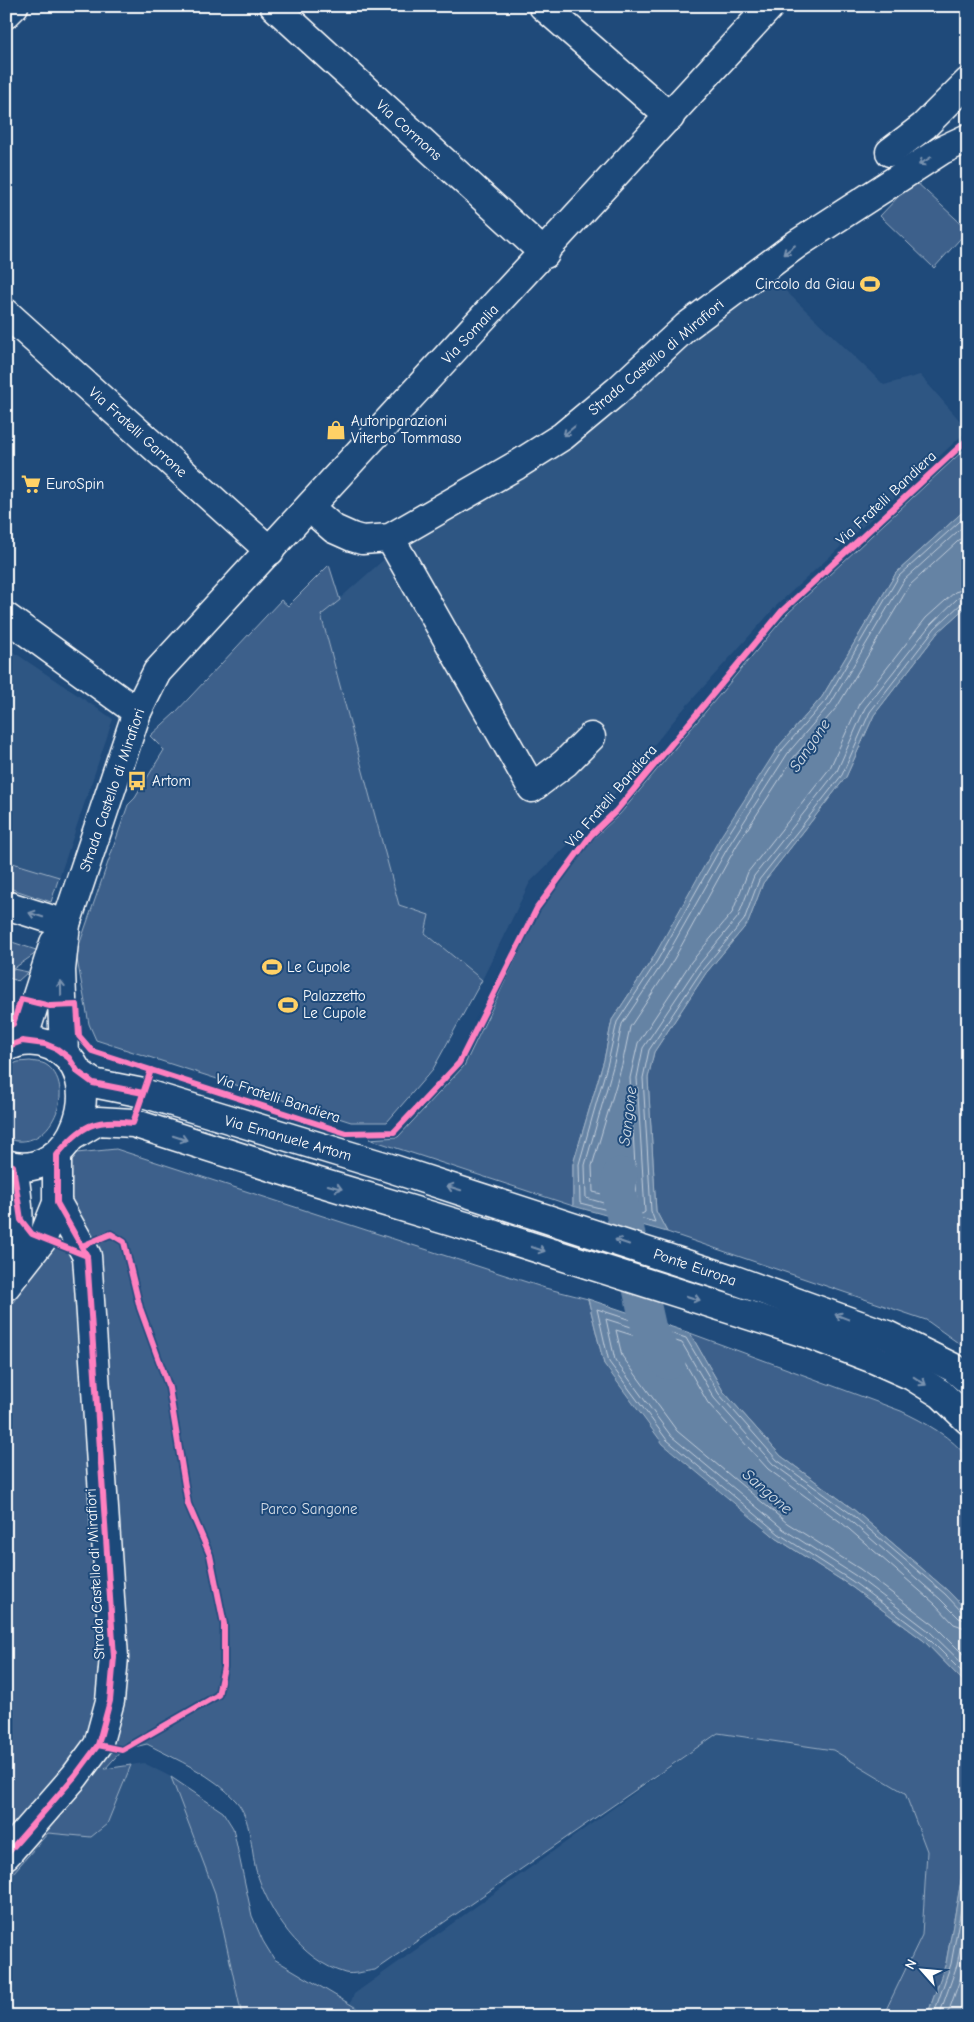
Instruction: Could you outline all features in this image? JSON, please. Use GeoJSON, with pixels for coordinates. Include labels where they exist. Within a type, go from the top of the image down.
{"type":"FeatureCollection","features":[{"type":"Feature","properties":{"kind":"street"},"geometry":{"type":"LineString","coordinates":[[6,14],[14,6]]}},
{"type":"Feature","properties":{"kind":"street","name":"Via Cormons"},"geometry":{"type":"LineString","coordinates":[[274,6],[545,254]]}},
{"type":"Feature","properties":{"kind":"street"},"geometry":{"type":"LineString","coordinates":[[543,6],[670,117]]}},
{"type":"Feature","properties":{"kind":"street","name":"Via Somalia"},"geometry":{"type":"LineString","coordinates":[[270,551],[545,254],[770,6]]}},
{"type":"Feature","properties":{"kind":"street"},"geometry":{"type":"LineString","coordinates":[[890,152],[924,126],[968,82]]}},
{"type":"Feature","properties":{"kind":"street","name":"Strada Castello di Mirafiori"},"geometry":{"type":"LineString","coordinates":[[310,508],[334,529],[352,537],[362,540],[390,538],[517,466],[563,436],[617,391],[686,327],[797,244],[942,150],[968,138]]}},
{"type":"Feature","properties":{"kind":"street","name":"Via Fratelli Garrone"},"geometry":{"type":"LineString","coordinates":[[6,313],[270,551]]}},
{"type":"Feature","properties":{"kind":"street"},"geometry":{"type":"LineString","coordinates":[[390,538],[532,788],[565,763],[591,737]]}},
{"type":"Feature","properties":{"kind":"street","name":"Strada Castello di Mirafiori"},"geometry":{"type":"LineString","coordinates":[[6,1286],[42,1240],[58,1203],[64,1146],[79,1119],[80,1087],[71,1063],[61,970],[66,924],[137,712],[158,672],[270,551]]}},
{"type":"Feature","properties":{"kind":"street"},"geometry":{"type":"LineString","coordinates":[[6,617],[137,712]]}},
{"type":"Feature","properties":{"kind":"street"},"geometry":{"type":"LineString","coordinates":[[6,905],[66,924]]}},
{"type":"Feature","properties":{"kind":"street","name":"Strada Castello di Mirafiori"},"geometry":{"type":"LineString","coordinates":[[10,1046],[28,1024],[52,946],[66,924]]}},
{"type":"Feature","properties":{"kind":"street","name":"Via Emanuele Artom"},"geometry":{"type":"LineString","coordinates":[[10,1046],[37,1042],[57,1049],[93,1083],[143,1093],[500,1202]]}},
{"type":"Feature","properties":{"kind":"street","name":"Via Emanuele Artom"},"geometry":{"type":"LineString","coordinates":[[10,1165],[28,1167],[44,1163],[98,1121],[133,1123],[492,1234]]}},
{"type":"Feature","properties":{"kind":"street"},"geometry":{"type":"LineString","coordinates":[[6,1267],[12,1258],[20,1220],[10,1165]]}},
{"type":"Feature","properties":{"kind":"street","name":"Ponte Europa"},"geometry":{"type":"LineString","coordinates":[[500,1202],[732,1279],[887,1334],[947,1364],[968,1380]]}},
{"type":"Feature","properties":{"kind":"street","name":"Strada Castello di Mirafiori"},"geometry":{"type":"LineString","coordinates":[[6,1855],[98,1745],[110,1701],[114,1657],[87,1256],[58,1203]]}},
{"type":"Feature","properties":{"kind":"street"},"geometry":{"type":"LineString","coordinates":[[20,1220],[32,1234],[42,1240],[87,1256]]}},
{"type":"Feature","properties":{"kind":"street","name":"Ponte Europa"},"geometry":{"type":"LineString","coordinates":[[492,1234],[808,1334],[876,1360],[912,1376],[940,1394],[968,1420]]}},
{"type":"Feature","properties":{"kind":"shaded area"},"geometry":{"type":"Polygon","coordinates":[[[769,275],[884,385],[920,375],[968,430],[778,604],[680,713],[592,821],[530,882],[482,980],[425,933],[429,915],[399,905],[321,615],[389,555],[663,362],[769,275]]]}},
{"type":"Feature","properties":{"kind":"shaded area"},"geometry":{"type":"Polygon","coordinates":[[[6,647],[113,719],[51,902],[6,887],[6,647]]]}},
{"type":"Feature","properties":{"kind":"shaded area"},"geometry":{"type":"Polygon","coordinates":[[[718,1733],[833,1750],[905,1793],[927,1851],[922,1935],[883,2016],[370,2016],[350,2004],[354,1994],[718,1733]]]}},
{"type":"Feature","properties":{"kind":"shaded area"},"geometry":{"type":"Polygon","coordinates":[[[144,1763],[171,1777],[215,1893],[242,2016],[6,2016],[6,1881],[48,1833],[91,1837],[107,1824],[131,1765],[144,1763]]]}},
{"type":"Feature","properties":{"kind":"green space"},"geometry":{"type":"Polygon","coordinates":[[[914,180],[968,230],[934,268],[880,216],[914,180]]]}},
{"type":"Feature","properties":{"kind":"green space"},"geometry":{"type":"Polygon","coordinates":[[[968,446],[968,507],[896,573],[822,697],[779,746],[653,958],[612,1020],[604,1060],[573,1164],[573,1206],[369,1139],[398,1137],[464,1066],[541,907],[593,839],[620,814],[787,614],[968,446]]]}},
{"type":"Feature","properties":{"kind":"green space","name":"Le Cupole"},"geometry":{"type":"Polygon","coordinates":[[[329,565],[340,600],[321,615],[399,905],[429,915],[425,933],[482,980],[433,1069],[387,1122],[351,1122],[96,1040],[89,1024],[76,954],[128,805],[135,798],[164,750],[150,736],[175,713],[281,600],[288,606],[329,565]]]}},
{"type":"Feature","properties":{"kind":"green space"},"geometry":{"type":"Polygon","coordinates":[[[968,605],[968,1350],[926,1320],[667,1232],[656,1211],[648,1078],[654,1052],[706,973],[748,923],[763,883],[846,777],[874,715],[939,631],[968,605]]]}},
{"type":"Feature","properties":{"kind":"green space"},"geometry":{"type":"Polygon","coordinates":[[[6,861],[59,877],[51,902],[6,887],[6,861]]]}},
{"type":"Feature","properties":{"kind":"green space"},"geometry":{"type":"Polygon","coordinates":[[[6,940],[39,951],[13,969],[28,972],[18,981],[6,977],[6,940]]]}},
{"type":"Feature","properties":{"kind":"green space"},"geometry":{"type":"Polygon","coordinates":[[[30,1061],[45,1064],[55,1074],[60,1087],[55,1116],[47,1128],[36,1137],[22,1141],[6,1138],[6,1067],[18,1062],[30,1061]]]}},
{"type":"Feature","properties":{"kind":"green space","name":"Parco Sangone"},"geometry":{"type":"Polygon","coordinates":[[[116,1149],[545,1288],[588,1299],[604,1364],[753,1518],[776,1538],[849,1585],[923,1640],[965,1683],[968,1694],[968,1843],[946,1963],[927,2016],[883,2016],[922,1935],[927,1851],[905,1793],[833,1750],[718,1733],[375,1970],[345,1973],[329,1967],[314,1958],[301,1946],[278,1917],[261,1886],[256,1870],[248,1825],[236,1801],[217,1783],[183,1762],[147,1744],[122,1750],[105,1769],[131,1765],[107,1824],[91,1837],[48,1833],[6,1881],[6,1313],[53,1242],[57,1155],[116,1149]]]}},
{"type":"Feature","properties":{"kind":"green space"},"geometry":{"type":"Polygon","coordinates":[[[690,1333],[901,1411],[938,1431],[962,1451],[968,1459],[968,1612],[948,1591],[853,1509],[781,1456],[723,1391],[690,1333]]]}},
{"type":"Feature","properties":{"kind":"green space"},"geometry":{"type":"Polygon","coordinates":[[[171,1777],[223,1812],[233,1828],[252,1916],[263,1941],[274,1959],[370,2016],[242,2016],[215,1893],[171,1777]]]}},
{"type":"Feature","properties":{"kind":"water"},"geometry":{"type":"Polygon","coordinates":[[[968,507],[968,605],[939,631],[874,715],[846,777],[763,883],[748,923],[706,973],[654,1052],[648,1078],[656,1211],[667,1232],[573,1206],[573,1164],[604,1060],[612,1020],[653,958],[721,836],[779,746],[822,697],[896,573],[968,507]]]}},
{"type":"Feature","properties":{"kind":"water"},"geometry":{"type":"Polygon","coordinates":[[[588,1299],[690,1333],[723,1391],[781,1456],[853,1509],[948,1591],[968,1612],[968,1694],[965,1683],[923,1640],[849,1585],[776,1538],[663,1444],[604,1364],[588,1299]]]}},
{"type":"Feature","properties":{"kind":"water"},"geometry":{"type":"Polygon","coordinates":[[[968,1843],[968,2016],[927,2016],[946,1963],[968,1843]]]}},
{"type":"Feature","properties":{"kind":"waterway","name":"Sangone"},"geometry":{"type":"LineString","coordinates":[[620,1175],[618,1190],[649,1329],[668,1362]]}},
{"type":"Feature","properties":{"kind":"cycle path","name":"Via Fratelli Bandiera"},"geometry":{"type":"LineString","coordinates":[[6,1028],[13,1024],[21,999],[50,1006],[77,1005],[79,1036],[92,1051],[346,1133],[394,1132],[459,1063],[537,908],[591,835],[616,811],[782,611],[968,439]]}},
{"type":"Feature","properties":{"kind":"cycle path"},"geometry":{"type":"LineString","coordinates":[[6,1047],[22,1041],[45,1044],[57,1049],[69,1058],[78,1072],[93,1083],[143,1093]]}},
{"type":"Feature","properties":{"kind":"cycle path"},"geometry":{"type":"LineString","coordinates":[[6,1855],[75,1776],[98,1745],[110,1701],[114,1657],[87,1256],[57,1203],[57,1155],[74,1137],[90,1126],[108,1122],[133,1123],[151,1070]]}},
{"type":"Feature","properties":{"kind":"cycle path"},"geometry":{"type":"LineString","coordinates":[[6,1164],[13,1166],[21,1220],[32,1234],[87,1256]]}},
{"type":"Feature","properties":{"kind":"cycle path"},"geometry":{"type":"LineString","coordinates":[[82,1246],[111,1234],[124,1242],[140,1308],[169,1388],[188,1504],[210,1555],[224,1624],[224,1667],[218,1695],[122,1750],[98,1745]]}},
{"type":"Feature","properties":{"kind":"place","name":"Circolo da Giau"},"geometry":{"type":"Point","coordinates":[870,284]}},
{"type":"Feature","properties":{"kind":"place","name":"Autoriparazioni Viterbo Tommaso"},"geometry":{"type":"Point","coordinates":[336,430]}},
{"type":"Feature","properties":{"kind":"place","name":"EuroSpin"},"geometry":{"type":"Point","coordinates":[31,484]}},
{"type":"Feature","properties":{"kind":"place","name":"Artom"},"geometry":{"type":"Point","coordinates":[137,781]}},
{"type":"Feature","properties":{"kind":"place","name":"Le Cupole"},"geometry":{"type":"Point","coordinates":[272,967]}},
{"type":"Feature","properties":{"kind":"place","name":"Palazzetto Le Cupole"},"geometry":{"type":"Point","coordinates":[288,1005]}}]}
